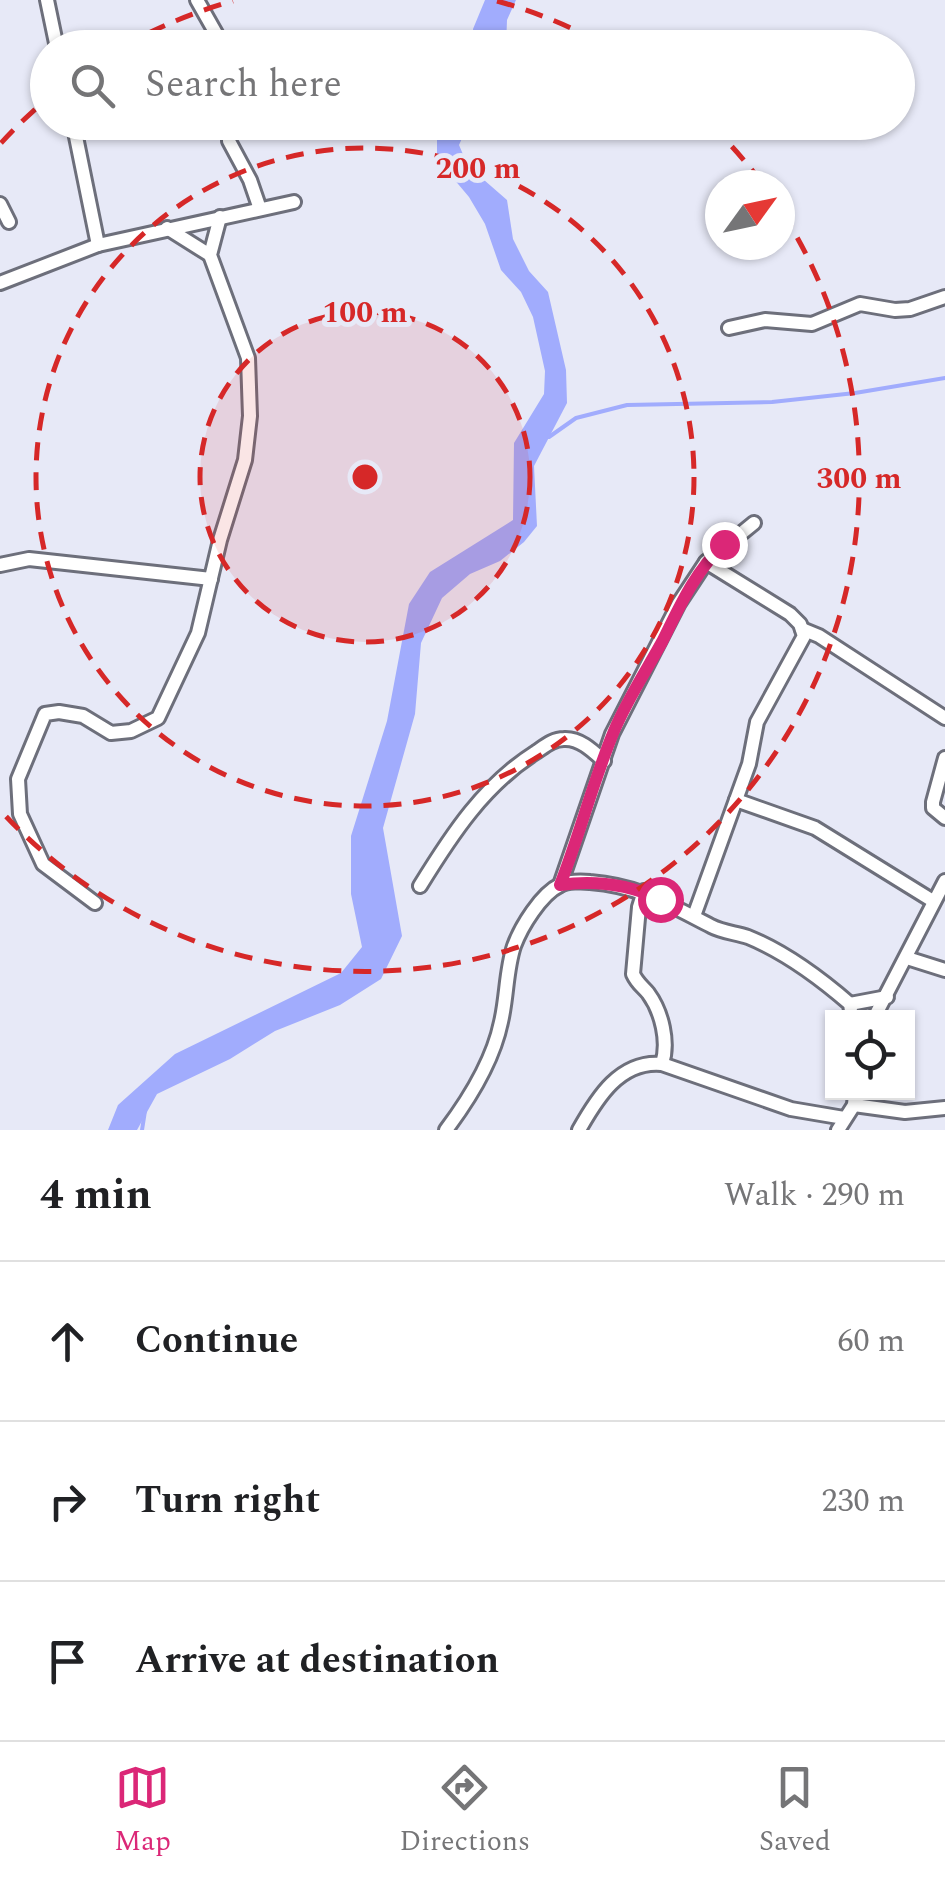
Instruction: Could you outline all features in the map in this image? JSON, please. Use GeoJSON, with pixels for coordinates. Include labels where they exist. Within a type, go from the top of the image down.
{"type":"FeatureCollection","features":[{"type":"Feature","properties":{"kind":"street"},"geometry":{"type":"LineString","coordinates":[[47,0],[53,30]]}},
{"type":"Feature","properties":{"kind":"street"},"geometry":{"type":"LineString","coordinates":[[197,0],[214,30]]}},
{"type":"Feature","properties":{"kind":"street"},"geometry":{"type":"LineString","coordinates":[[77,140],[98,245]]}},
{"type":"Feature","properties":{"kind":"street"},"geometry":{"type":"LineString","coordinates":[[229,140],[260,209]]}},
{"type":"Feature","properties":{"kind":"street"},"geometry":{"type":"LineString","coordinates":[[0,283],[98,245],[294,202]]}},
{"type":"Feature","properties":{"kind":"street"},"geometry":{"type":"LineString","coordinates":[[0,204],[9,222]]}},
{"type":"Feature","properties":{"kind":"street"},"geometry":{"type":"LineString","coordinates":[[94,902],[43,864],[20,814],[18,779],[44,714],[83,716],[111,733],[131,731],[158,718],[198,632],[245,460],[250,378],[248,358],[210,255],[220,217]]}},
{"type":"Feature","properties":{"kind":"street"},"geometry":{"type":"LineString","coordinates":[[167,228],[210,255]]}},
{"type":"Feature","properties":{"kind":"street"},"geometry":{"type":"LineString","coordinates":[[729,328],[765,320],[812,324],[860,304],[910,309],[945,297]]}},
{"type":"Feature","properties":{"kind":"street"},"geometry":{"type":"LineString","coordinates":[[446,1130],[486,1066],[501,1023],[515,944],[534,912],[560,885],[630,697],[678,603],[706,562],[754,524]]}},
{"type":"Feature","properties":{"kind":"street"},"geometry":{"type":"LineString","coordinates":[[0,565],[29,559],[211,579]]}},
{"type":"Feature","properties":{"kind":"street"},"geometry":{"type":"LineString","coordinates":[[694,916],[749,764],[757,722],[804,636],[790,614],[706,562]]}},
{"type":"Feature","properties":{"kind":"street"},"geometry":{"type":"LineString","coordinates":[[802,629],[819,636],[945,718]]}},
{"type":"Feature","properties":{"kind":"street"},"geometry":{"type":"LineString","coordinates":[[420,886],[456,827],[521,760],[550,742],[567,738],[586,745],[604,761]]}},
{"type":"Feature","properties":{"kind":"street"},"geometry":{"type":"LineString","coordinates":[[945,758],[932,802],[945,818]]}},
{"type":"Feature","properties":{"kind":"street"},"geometry":{"type":"LineString","coordinates":[[736,800],[815,828],[933,902]]}},
{"type":"Feature","properties":{"kind":"street"},"geometry":{"type":"LineString","coordinates":[[879,1010],[945,881]]}},
{"type":"Feature","properties":{"kind":"street"},"geometry":{"type":"LineString","coordinates":[[560,885],[622,884],[644,892],[716,929],[745,936],[778,952],[850,1010]]}},
{"type":"Feature","properties":{"kind":"street"},"geometry":{"type":"LineString","coordinates":[[644,892],[633,974],[654,1004],[664,1032],[662,1064]]}},
{"type":"Feature","properties":{"kind":"street"},"geometry":{"type":"LineString","coordinates":[[907,958],[945,970]]}},
{"type":"Feature","properties":{"kind":"street"},"geometry":{"type":"LineString","coordinates":[[854,1010],[887,997]]}},
{"type":"Feature","properties":{"kind":"street"},"geometry":{"type":"LineString","coordinates":[[579,1130],[613,1081],[647,1062],[841,1124],[853,1100]]}},
{"type":"Feature","properties":{"kind":"street"},"geometry":{"type":"LineString","coordinates":[[861,1100],[905,1112],[945,1108]]}},
{"type":"Feature","properties":{"kind":"water"},"geometry":{"type":"Polygon","coordinates":[[[485,0],[516,0],[507,30],[473,29],[485,0]]]}},
{"type":"Feature","properties":{"kind":"water"},"geometry":{"type":"Polygon","coordinates":[[[437,140],[461,140],[459,145],[468,166],[507,200],[513,239],[529,271],[548,292],[566,370],[567,403],[534,466],[537,526],[500,561],[470,574],[442,598],[421,643],[415,714],[383,828],[402,936],[381,979],[340,1005],[275,1031],[230,1059],[157,1094],[137,1130],[108,1130],[118,1105],[175,1054],[341,973],[362,947],[351,894],[351,836],[387,721],[409,604],[430,572],[513,520],[514,443],[544,394],[545,371],[533,317],[521,292],[501,270],[485,224],[469,197],[437,159],[437,140]]]}},
{"type":"Feature","properties":{"kind":"waterway"},"geometry":{"type":"LineString","coordinates":[[549,437],[576,418],[627,405],[772,402],[945,378]]}},
{"type":"Feature","properties":{"kind":"waterway"},"geometry":{"type":"LineString","coordinates":[[142,1130],[145,1111]]}},
{"type":"Feature","properties":{"kind":"route"},"geometry":{"type":"LineString","coordinates":[[660,899],[622,884],[560,885],[612,734],[678,603],[706,562],[724,544]]}}]}
